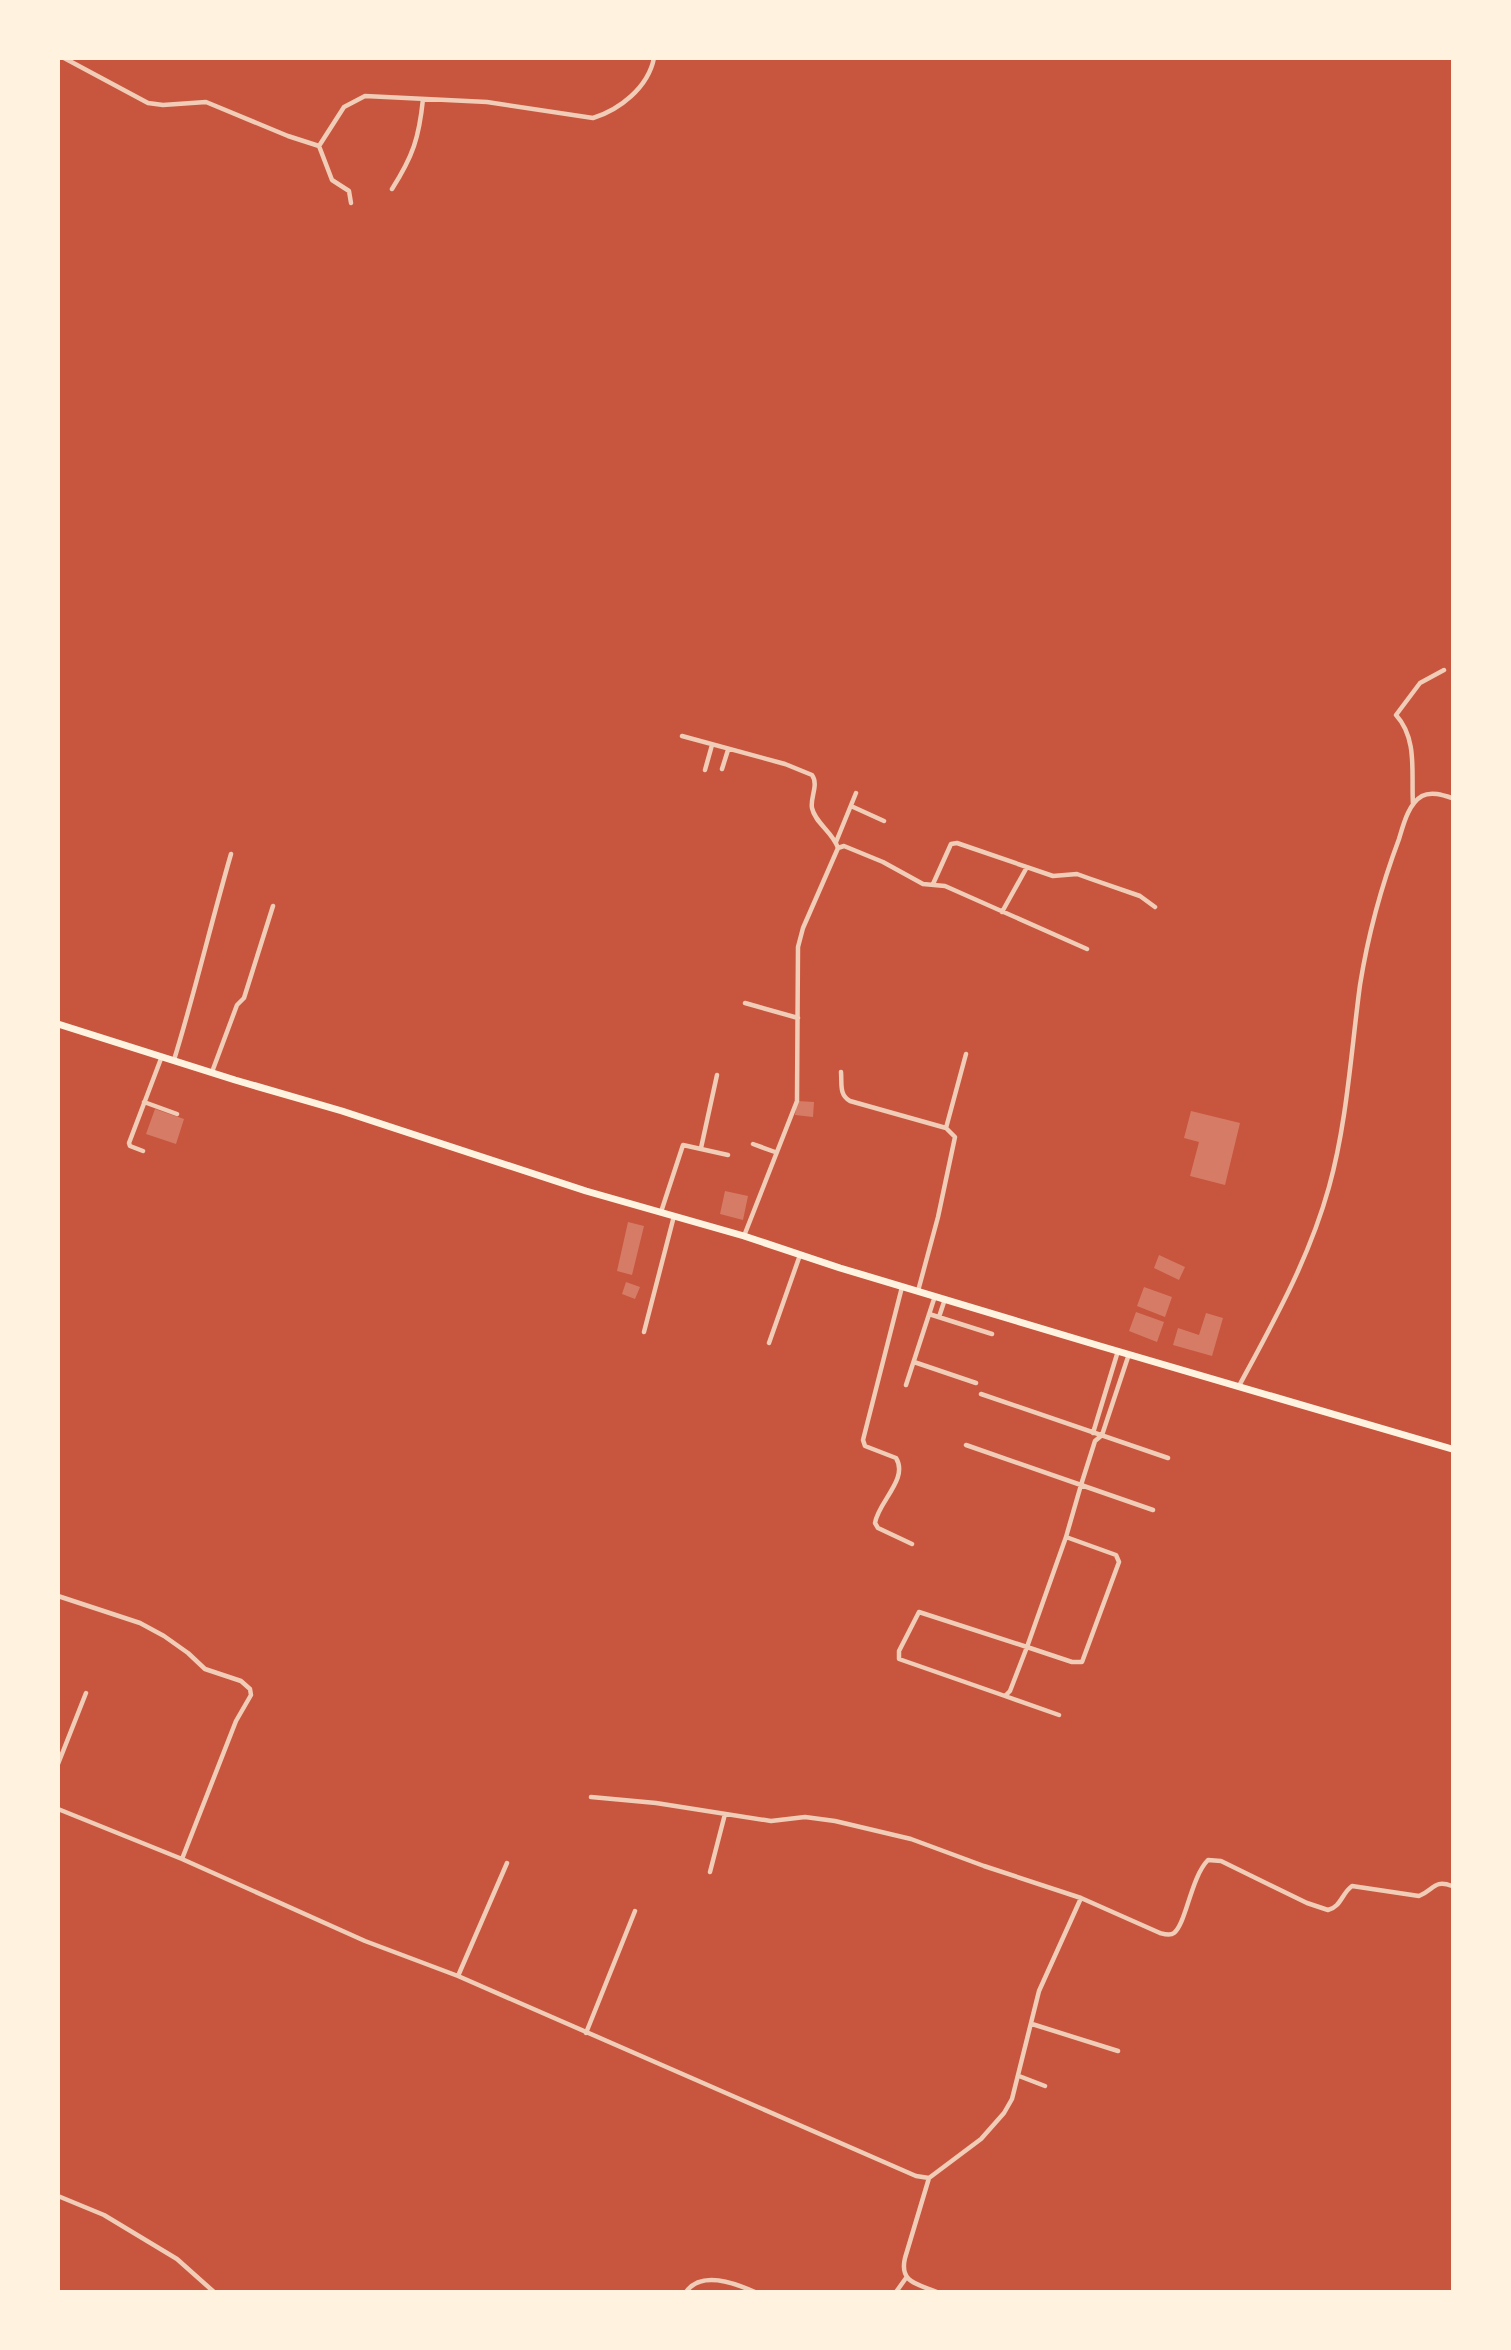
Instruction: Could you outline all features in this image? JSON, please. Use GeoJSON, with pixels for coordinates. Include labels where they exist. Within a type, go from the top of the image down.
{"type":"FeatureCollection","features":[{"type":"Feature","properties":{"kind":"main road"},"geometry":{"type":"LineString","coordinates":[[58,1024],[353,1115],[586,1191],[744,1236],[902,1287],[1452,1449]]}},
{"type":"Feature","properties":{"kind":"street"},"geometry":{"type":"LineString","coordinates":[[64,58],[148,103],[163,105],[206,102],[288,136],[319,146]]}},
{"type":"Feature","properties":{"kind":"street"},"geometry":{"type":"LineString","coordinates":[[319,146],[337,114],[359,97],[487,102],[593,118],[622,105],[633,94],[652,66],[654,58]]}},
{"type":"Feature","properties":{"kind":"street"},"geometry":{"type":"LineString","coordinates":[[392,189],[413,152],[420,126],[423,99]]}},
{"type":"Feature","properties":{"kind":"street"},"geometry":{"type":"LineString","coordinates":[[319,146],[332,180],[349,191],[351,203]]}},
{"type":"Feature","properties":{"kind":"street"},"geometry":{"type":"LineString","coordinates":[[1239,1386],[1304,1263],[1329,1187],[1344,1112],[1369,936],[1384,879],[1413,804],[1411,742],[1407,730],[1396,715],[1420,683],[1444,670]]}},
{"type":"Feature","properties":{"kind":"street"},"geometry":{"type":"LineString","coordinates":[[682,736],[785,764],[812,775],[816,782],[812,799],[813,811],[837,845],[884,862],[923,884],[945,886],[1086,949]]}},
{"type":"Feature","properties":{"kind":"street"},"geometry":{"type":"LineString","coordinates":[[705,770],[712,745]]}},
{"type":"Feature","properties":{"kind":"street"},"geometry":{"type":"LineString","coordinates":[[722,769],[728,750]]}},
{"type":"Feature","properties":{"kind":"street"},"geometry":{"type":"LineString","coordinates":[[744,1236],[775,1152],[797,1101],[800,940],[856,793]]}},
{"type":"Feature","properties":{"kind":"street"},"geometry":{"type":"LineString","coordinates":[[1413,804],[1421,796],[1428,794],[1452,798]]}},
{"type":"Feature","properties":{"kind":"street"},"geometry":{"type":"LineString","coordinates":[[851,806],[884,821]]}},
{"type":"Feature","properties":{"kind":"street"},"geometry":{"type":"LineString","coordinates":[[933,884],[951,844],[954,843],[1053,876],[1077,874],[1140,896],[1155,908]]}},
{"type":"Feature","properties":{"kind":"street"},"geometry":{"type":"LineString","coordinates":[[174,1060],[190,1010],[199,968],[231,854]]}},
{"type":"Feature","properties":{"kind":"street"},"geometry":{"type":"LineString","coordinates":[[1002,912],[1027,867]]}},
{"type":"Feature","properties":{"kind":"street"},"geometry":{"type":"LineString","coordinates":[[212,1072],[237,1005],[243,998],[273,906]]}},
{"type":"Feature","properties":{"kind":"street"},"geometry":{"type":"LineString","coordinates":[[745,1003],[798,1018]]}},
{"type":"Feature","properties":{"kind":"street"},"geometry":{"type":"LineString","coordinates":[[946,1128],[966,1054]]}},
{"type":"Feature","properties":{"kind":"street"},"geometry":{"type":"LineString","coordinates":[[143,1151],[130,1146],[129,1143],[162,1056]]}},
{"type":"Feature","properties":{"kind":"street"},"geometry":{"type":"LineString","coordinates":[[841,1072],[844,1098],[946,1128],[956,1137],[918,1291]]}},
{"type":"Feature","properties":{"kind":"street"},"geometry":{"type":"LineString","coordinates":[[701,1148],[717,1075]]}},
{"type":"Feature","properties":{"kind":"street"},"geometry":{"type":"LineString","coordinates":[[144,1102],[177,1114]]}},
{"type":"Feature","properties":{"kind":"street"},"geometry":{"type":"LineString","coordinates":[[753,1144],[775,1152]]}},
{"type":"Feature","properties":{"kind":"street"},"geometry":{"type":"LineString","coordinates":[[661,1212],[682,1145],[728,1155]]}},
{"type":"Feature","properties":{"kind":"street"},"geometry":{"type":"LineString","coordinates":[[644,1332],[674,1216]]}},
{"type":"Feature","properties":{"kind":"street"},"geometry":{"type":"LineString","coordinates":[[769,1344],[800,1255]]}},
{"type":"Feature","properties":{"kind":"street"},"geometry":{"type":"LineString","coordinates":[[902,1287],[862,1440],[865,1446],[897,1458],[900,1465],[898,1476],[875,1523],[878,1528],[912,1544]]}},
{"type":"Feature","properties":{"kind":"street"},"geometry":{"type":"LineString","coordinates":[[906,1385],[935,1296]]}},
{"type":"Feature","properties":{"kind":"street"},"geometry":{"type":"LineString","coordinates":[[939,1317],[945,1299]]}},
{"type":"Feature","properties":{"kind":"street"},"geometry":{"type":"LineString","coordinates":[[929,1314],[992,1334]]}},
{"type":"Feature","properties":{"kind":"street"},"geometry":{"type":"LineString","coordinates":[[1005,1696],[1010,1691],[1027,1647],[1066,1537],[1095,1441],[1093,1432],[1118,1351]]}},
{"type":"Feature","properties":{"kind":"street"},"geometry":{"type":"LineString","coordinates":[[1095,1441],[1102,1435],[1129,1354]]}},
{"type":"Feature","properties":{"kind":"street"},"geometry":{"type":"LineString","coordinates":[[914,1362],[976,1383]]}},
{"type":"Feature","properties":{"kind":"street"},"geometry":{"type":"LineString","coordinates":[[981,1394],[1168,1458]]}},
{"type":"Feature","properties":{"kind":"street"},"geometry":{"type":"LineString","coordinates":[[966,1445],[1153,1510]]}},
{"type":"Feature","properties":{"kind":"street"},"geometry":{"type":"LineString","coordinates":[[1059,1715],[901,1661],[898,1657],[898,1650],[915,1617],[921,1612],[1072,1662],[1078,1663],[1085,1659],[1118,1558],[1066,1537]]}},
{"type":"Feature","properties":{"kind":"street"},"geometry":{"type":"LineString","coordinates":[[58,1596],[140,1623],[165,1636],[205,1669],[241,1681],[250,1689],[251,1695],[236,1721],[182,1859]]}},
{"type":"Feature","properties":{"kind":"street"},"geometry":{"type":"LineString","coordinates":[[58,1764],[87,1693]]}},
{"type":"Feature","properties":{"kind":"street"},"geometry":{"type":"LineString","coordinates":[[591,1797],[656,1803],[771,1821],[805,1817],[822,1819],[911,1839],[1081,1898],[1160,1933],[1170,1935],[1180,1923],[1196,1879],[1208,1860],[1221,1861],[1307,1903],[1328,1910],[1338,1906],[1352,1886],[1419,1896],[1442,1882],[1452,1886]]}},
{"type":"Feature","properties":{"kind":"street"},"geometry":{"type":"LineString","coordinates":[[58,1809],[182,1859],[365,1941],[458,1976],[915,2176],[929,2178]]}},
{"type":"Feature","properties":{"kind":"street"},"geometry":{"type":"LineString","coordinates":[[710,1872],[725,1814]]}},
{"type":"Feature","properties":{"kind":"street"},"geometry":{"type":"LineString","coordinates":[[458,1976],[507,1863]]}},
{"type":"Feature","properties":{"kind":"street"},"geometry":{"type":"LineString","coordinates":[[937,2292],[906,2278],[903,2270],[929,2178],[981,2139],[999,2119],[1012,2098],[1044,1977],[1081,1898]]}},
{"type":"Feature","properties":{"kind":"street"},"geometry":{"type":"LineString","coordinates":[[586,2032],[635,1911]]}},
{"type":"Feature","properties":{"kind":"street"},"geometry":{"type":"LineString","coordinates":[[1032,2025],[1118,2051]]}},
{"type":"Feature","properties":{"kind":"street"},"geometry":{"type":"LineString","coordinates":[[1019,2076],[1045,2086]]}},
{"type":"Feature","properties":{"kind":"street"},"geometry":{"type":"LineString","coordinates":[[58,2196],[104,2215],[177,2259],[214,2292]]}},
{"type":"Feature","properties":{"kind":"street"},"geometry":{"type":"LineString","coordinates":[[896,2292],[906,2278]]}},
{"type":"Feature","properties":{"kind":"street"},"geometry":{"type":"LineString","coordinates":[[686,2292],[690,2285],[699,2280],[714,2280],[737,2284],[755,2292]]}},
{"type":"Feature","properties":{"kind":"building"},"geometry":{"type":"Polygon","coordinates":[[[797,1101],[814,1102],[813,1117],[795,1115],[797,1101]]]}},
{"type":"Feature","properties":{"kind":"building"},"geometry":{"type":"Polygon","coordinates":[[[155,1109],[184,1119],[176,1144],[146,1134],[155,1109]]]}},
{"type":"Feature","properties":{"kind":"building"},"geometry":{"type":"Polygon","coordinates":[[[1191,1111],[1240,1123],[1225,1185],[1190,1176],[1199,1142],[1184,1138],[1191,1111]]]}},
{"type":"Feature","properties":{"kind":"building"},"geometry":{"type":"Polygon","coordinates":[[[725,1191],[748,1196],[743,1220],[720,1214],[725,1191]]]}},
{"type":"Feature","properties":{"kind":"building"},"geometry":{"type":"Polygon","coordinates":[[[628,1222],[644,1226],[632,1275],[617,1271],[628,1222]]]}},
{"type":"Feature","properties":{"kind":"building"},"geometry":{"type":"Polygon","coordinates":[[[1159,1255],[1185,1267],[1179,1280],[1154,1268],[1159,1255]]]}},
{"type":"Feature","properties":{"kind":"building"},"geometry":{"type":"Polygon","coordinates":[[[626,1282],[640,1287],[635,1299],[622,1294],[626,1282]]]}},
{"type":"Feature","properties":{"kind":"building"},"geometry":{"type":"Polygon","coordinates":[[[1144,1287],[1172,1297],[1165,1317],[1137,1306],[1144,1287]]]}},
{"type":"Feature","properties":{"kind":"building"},"geometry":{"type":"Polygon","coordinates":[[[1136,1312],[1164,1322],[1157,1342],[1129,1331],[1136,1312]]]}},
{"type":"Feature","properties":{"kind":"building"},"geometry":{"type":"Polygon","coordinates":[[[1206,1313],[1223,1318],[1212,1356],[1173,1345],[1178,1328],[1199,1335],[1206,1313]]]}}]}
